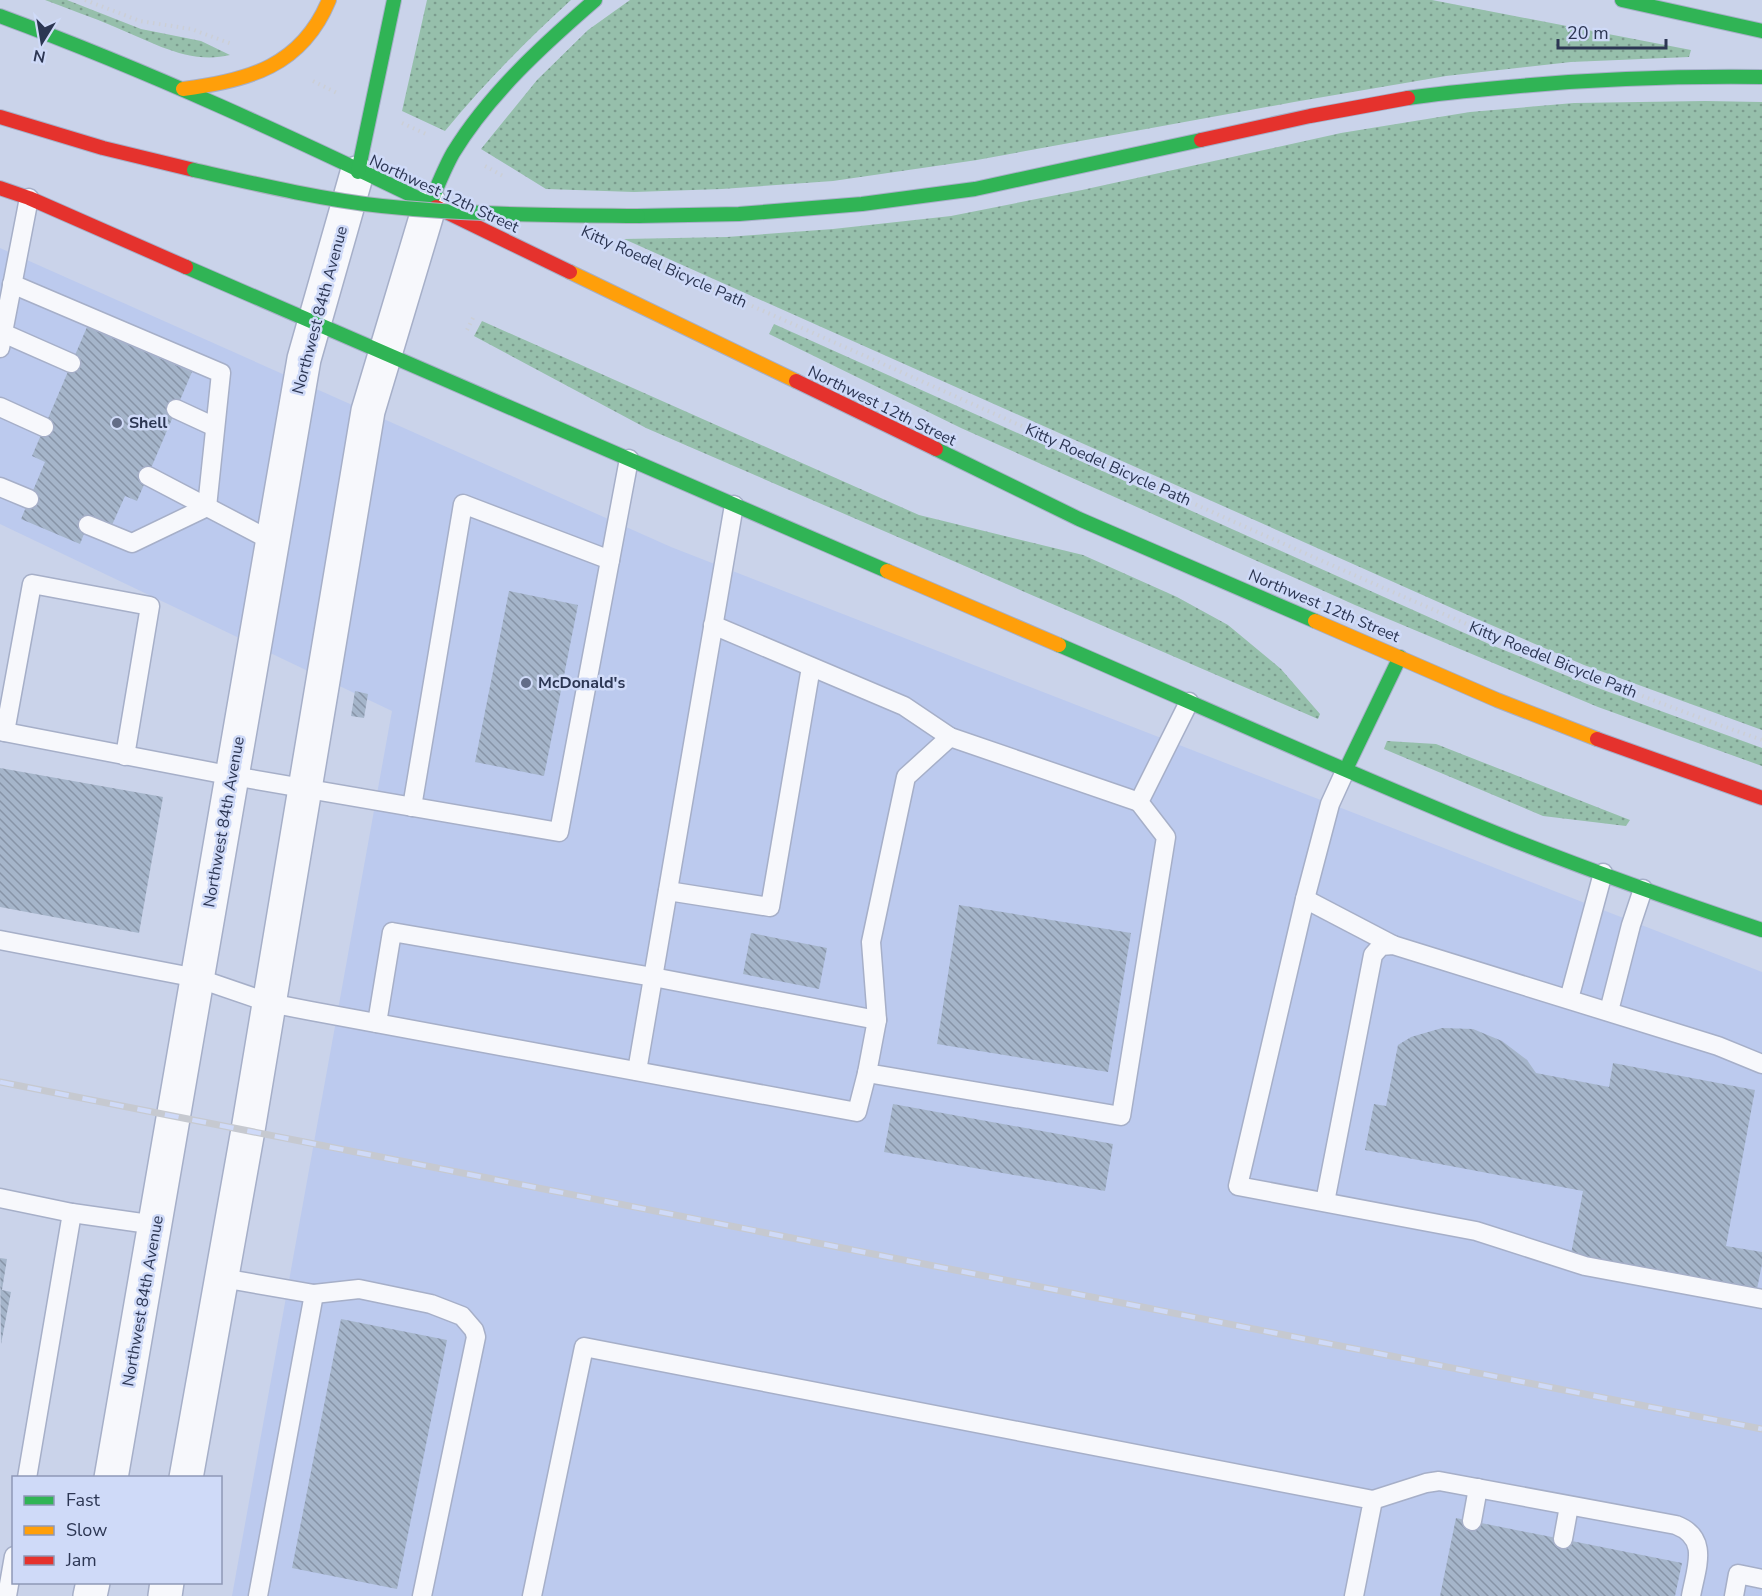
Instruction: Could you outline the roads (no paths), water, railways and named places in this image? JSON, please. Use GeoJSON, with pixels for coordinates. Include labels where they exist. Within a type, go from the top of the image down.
{"type":"FeatureCollection","features":[{"type":"Feature","properties":{"kind":"main road"},"geometry":{"type":"LineString","coordinates":[[183,89],[223,84],[253,76],[277,65],[311,32],[329,0]]}},
{"type":"Feature","properties":{"kind":"main road"},"geometry":{"type":"LineString","coordinates":[[358,172],[394,0]]}},
{"type":"Feature","properties":{"kind":"main road"},"geometry":{"type":"LineString","coordinates":[[430,204],[455,150],[492,102],[563,27],[595,0]]}},
{"type":"Feature","properties":{"kind":"main road"},"geometry":{"type":"LineString","coordinates":[[1622,0],[1762,31]]}},
{"type":"Feature","properties":{"kind":"main road","name":"Northwest 12th Street"},"geometry":{"type":"LineString","coordinates":[[0,16],[79,45],[183,89],[430,204],[1079,519],[1497,700],[1589,736],[1762,798]]}},
{"type":"Feature","properties":{"kind":"main road"},"geometry":{"type":"LineString","coordinates":[[0,117],[103,148],[194,170],[290,191],[382,206],[500,214],[638,216],[739,213],[862,204],[975,189],[1310,116],[1433,94],[1569,81],[1684,76],[1762,77]]}},
{"type":"Feature","properties":{"kind":"main road"},"geometry":{"type":"LineString","coordinates":[[0,188],[28,198],[1493,833],[1762,930]]}},
{"type":"Feature","properties":{"kind":"main road"},"geometry":{"type":"LineString","coordinates":[[1346,769],[1400,657]]}},
{"type":"Feature","properties":{"kind":"street","name":"Northwest 84th Avenue"},"geometry":{"type":"LineString","coordinates":[[111,1476],[304,359],[358,172]]}},
{"type":"Feature","properties":{"kind":"street"},"geometry":{"type":"LineString","coordinates":[[186,1476],[270,1003],[368,411],[430,204]]}},
{"type":"Feature","properties":{"kind":"lane"},"geometry":{"type":"LineString","coordinates":[[28,198],[2,340],[71,363]]}},
{"type":"Feature","properties":{"kind":"lane"},"geometry":{"type":"LineString","coordinates":[[12,284],[221,373],[207,507]]}},
{"type":"Feature","properties":{"kind":"lane"},"geometry":{"type":"LineString","coordinates":[[0,407],[44,427]]}},
{"type":"Feature","properties":{"kind":"lane"},"geometry":{"type":"LineString","coordinates":[[176,409],[215,427]]}},
{"type":"Feature","properties":{"kind":"lane"},"geometry":{"type":"LineString","coordinates":[[125,756],[150,606],[32,584],[2,732],[125,756],[232,776],[559,832],[629,459]]}},
{"type":"Feature","properties":{"kind":"lane"},"geometry":{"type":"LineString","coordinates":[[148,476],[272,541]]}},
{"type":"Feature","properties":{"kind":"lane"},"geometry":{"type":"LineString","coordinates":[[0,487],[29,499]]}},
{"type":"Feature","properties":{"kind":"lane"},"geometry":{"type":"LineString","coordinates":[[412,807],[463,504],[610,560]]}},
{"type":"Feature","properties":{"kind":"lane"},"geometry":{"type":"LineString","coordinates":[[637,1071],[734,505]]}},
{"type":"Feature","properties":{"kind":"lane"},"geometry":{"type":"LineString","coordinates":[[88,525],[132,543],[207,507]]}},
{"type":"Feature","properties":{"kind":"lane"},"geometry":{"type":"LineString","coordinates":[[713,625],[904,706],[950,737],[1138,801],[1166,837],[1121,1116],[867,1073]]}},
{"type":"Feature","properties":{"kind":"lane"},"geometry":{"type":"LineString","coordinates":[[668,891],[770,907],[811,667]]}},
{"type":"Feature","properties":{"kind":"lane"},"geometry":{"type":"LineString","coordinates":[[1138,801],[1190,702]]}},
{"type":"Feature","properties":{"kind":"lane"},"geometry":{"type":"LineString","coordinates":[[0,940],[197,978],[270,1003],[857,1112],[877,1020],[871,942],[906,777],[950,737]]}},
{"type":"Feature","properties":{"kind":"lane"},"geometry":{"type":"LineString","coordinates":[[1346,769],[1330,804],[1305,898],[1238,1186],[1476,1231],[1585,1266],[1762,1299]]}},
{"type":"Feature","properties":{"kind":"lane"},"geometry":{"type":"LineString","coordinates":[[1569,999],[1603,873]]}},
{"type":"Feature","properties":{"kind":"lane"},"geometry":{"type":"LineString","coordinates":[[1608,1011],[1643,889]]}},
{"type":"Feature","properties":{"kind":"lane"},"geometry":{"type":"LineString","coordinates":[[1305,898],[1393,945],[1718,1046],[1762,1064]]}},
{"type":"Feature","properties":{"kind":"lane"},"geometry":{"type":"LineString","coordinates":[[377,1023],[392,932],[653,977],[877,1020]]}},
{"type":"Feature","properties":{"kind":"lane"},"geometry":{"type":"LineString","coordinates":[[1324,1202],[1373,955],[1381,946],[1393,945]]}},
{"type":"Feature","properties":{"kind":"lane"},"geometry":{"type":"LineString","coordinates":[[0,1198],[72,1213],[156,1225]]}},
{"type":"Feature","properties":{"kind":"lane"},"geometry":{"type":"LineString","coordinates":[[27,1476],[72,1213]]}},
{"type":"Feature","properties":{"kind":"lane"},"geometry":{"type":"LineString","coordinates":[[222,1278],[314,1294],[359,1289],[431,1304],[462,1316],[474,1330],[476,1337],[422,1596]]}},
{"type":"Feature","properties":{"kind":"lane"},"geometry":{"type":"LineString","coordinates":[[258,1596],[314,1294]]}},
{"type":"Feature","properties":{"kind":"lane"},"geometry":{"type":"LineString","coordinates":[[532,1596],[584,1347],[1373,1500],[1439,1481],[1676,1525],[1686,1529],[1698,1542],[1699,1551],[1691,1596]]}},
{"type":"Feature","properties":{"kind":"lane"},"geometry":{"type":"LineString","coordinates":[[1472,1521],[1478,1488]]}},
{"type":"Feature","properties":{"kind":"lane"},"geometry":{"type":"LineString","coordinates":[[1354,1596],[1373,1500]]}},
{"type":"Feature","properties":{"kind":"lane"},"geometry":{"type":"LineString","coordinates":[[1563,1539],[1569,1506]]}},
{"type":"Feature","properties":{"kind":"lane"},"geometry":{"type":"LineString","coordinates":[[7,1596],[12,1567]]}},
{"type":"Feature","properties":{"kind":"lane"},"geometry":{"type":"LineString","coordinates":[[1734,1596],[1738,1574],[1762,1579]]}},
{"type":"Feature","properties":{"kind":"railway"},"geometry":{"type":"LineString","coordinates":[[0,1082],[1762,1429]]}},
{"type":"Feature","properties":{"kind":"place","name":"Shell"},"geometry":{"type":"Point","coordinates":[117,423]}},
{"type":"Feature","properties":{"kind":"place","name":"McDonald's"},"geometry":{"type":"Point","coordinates":[526,683]}}]}
